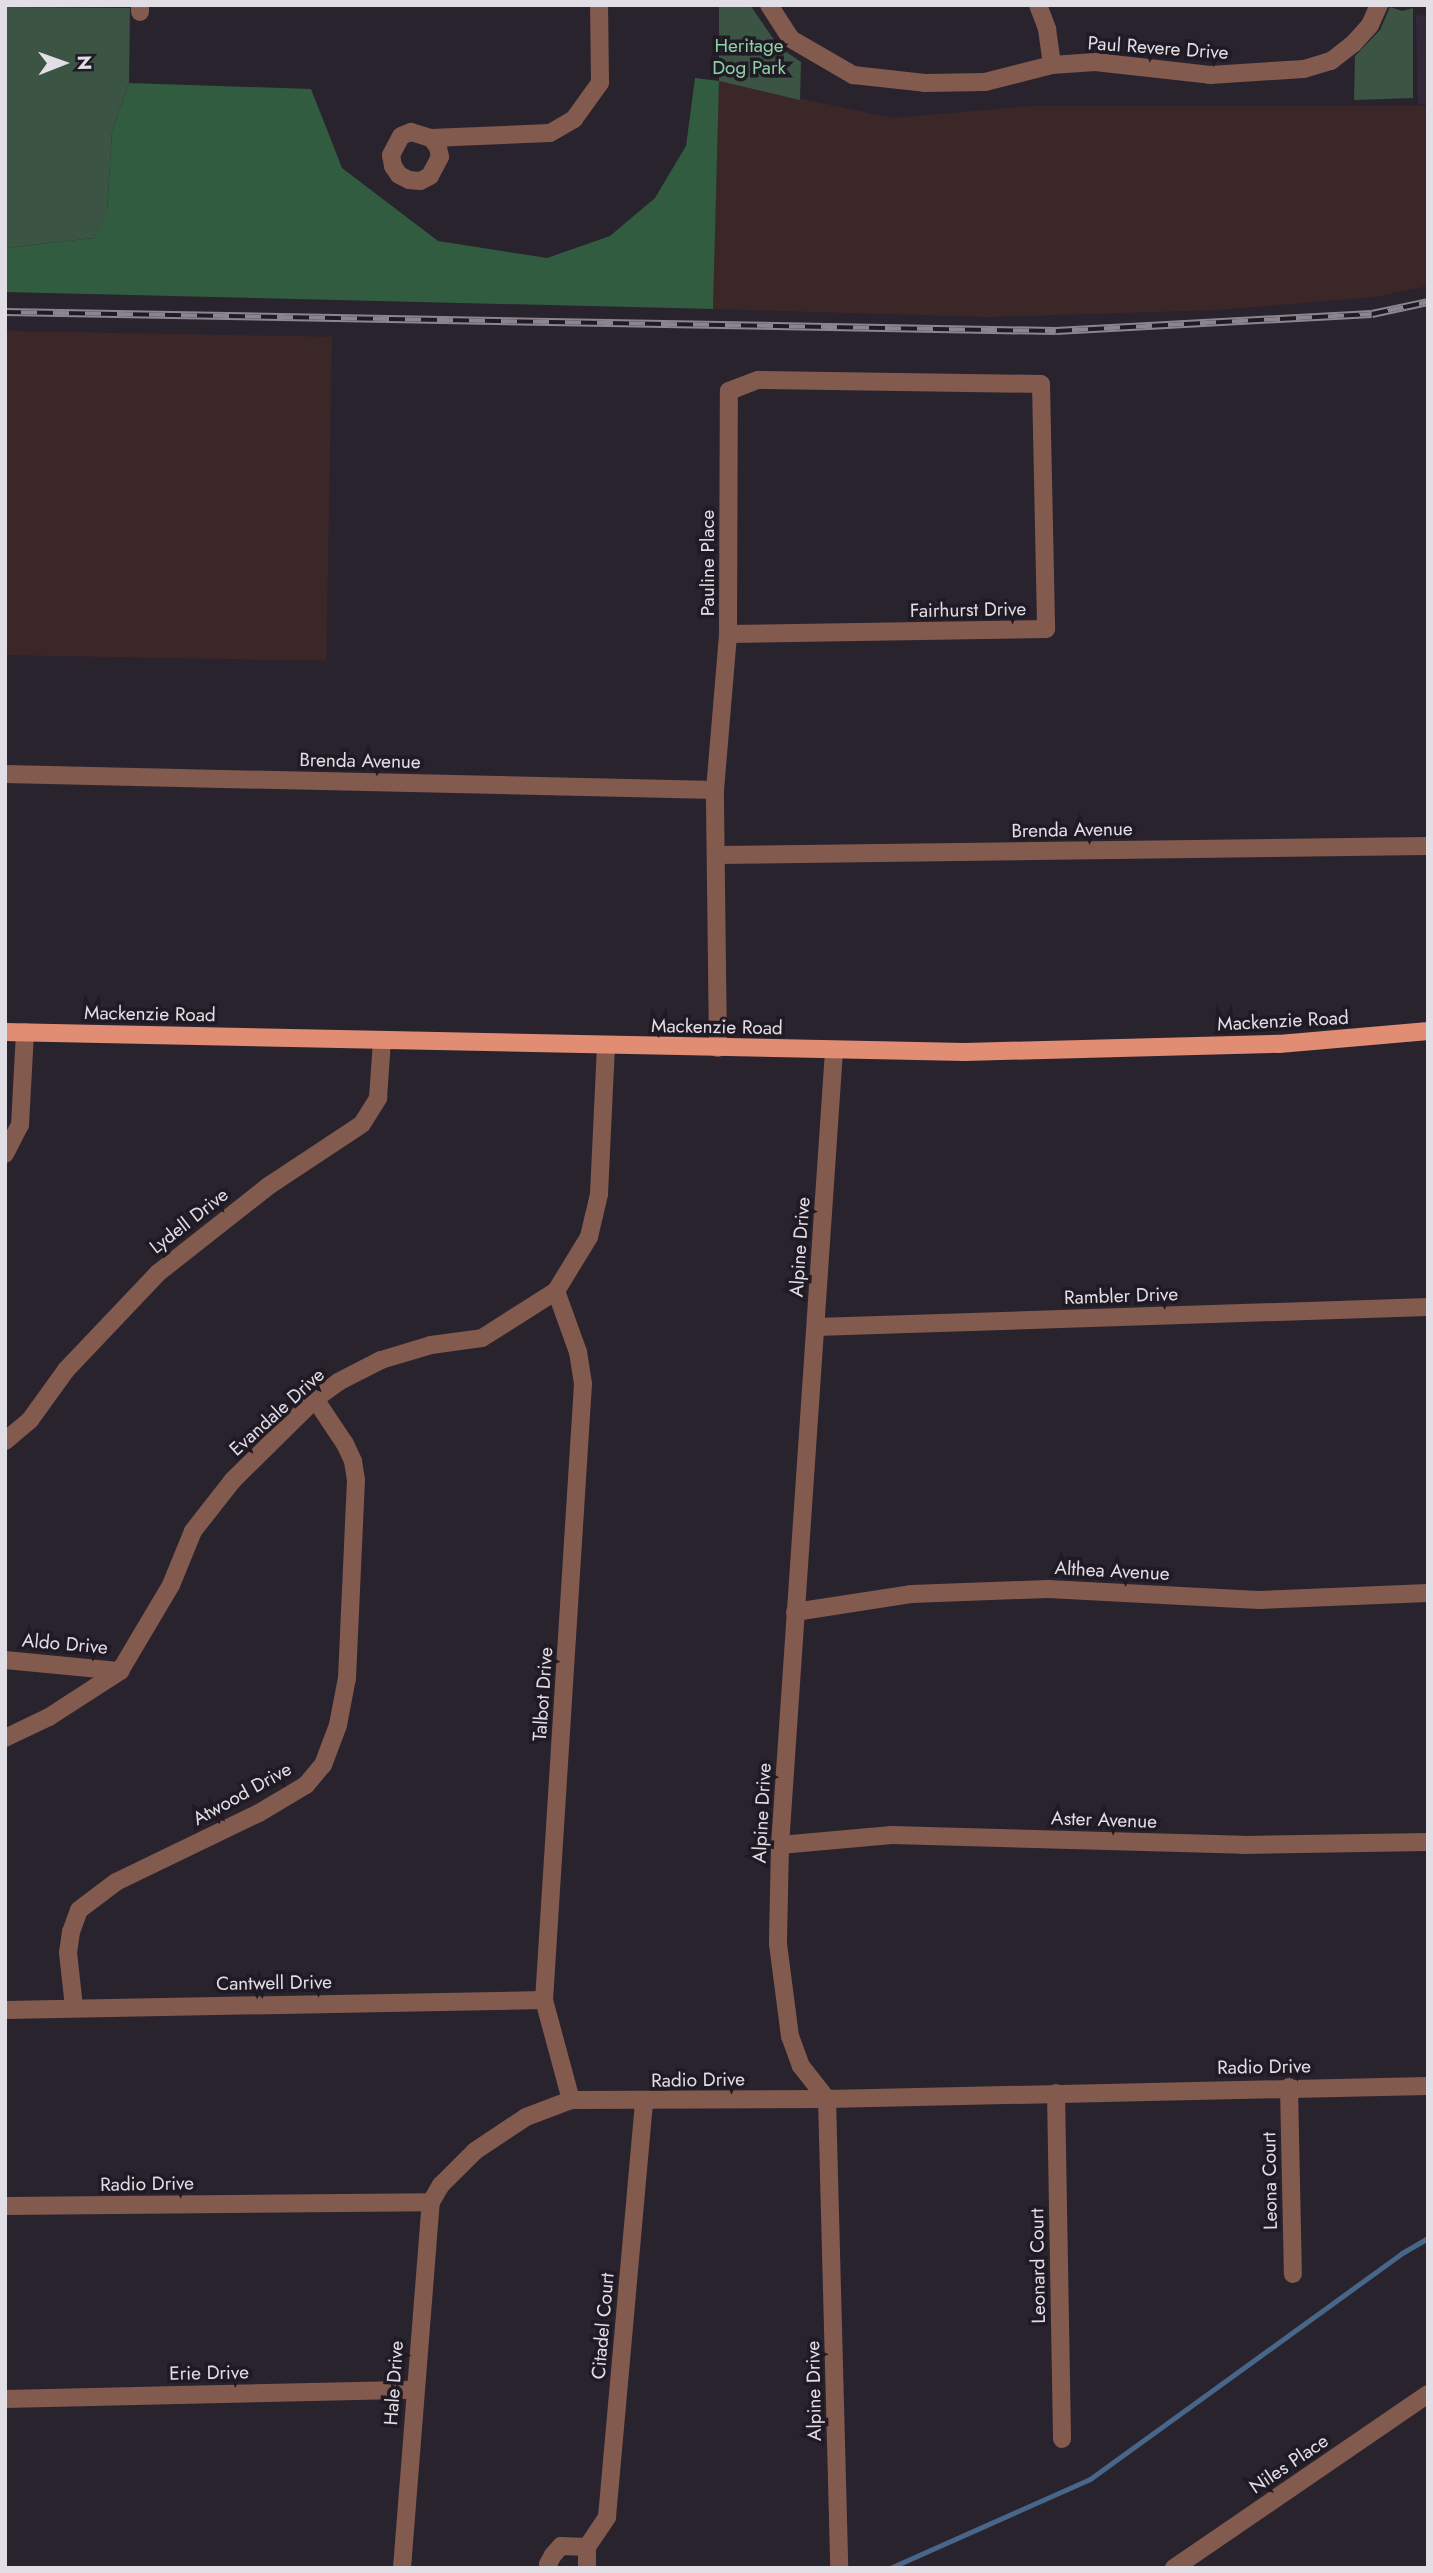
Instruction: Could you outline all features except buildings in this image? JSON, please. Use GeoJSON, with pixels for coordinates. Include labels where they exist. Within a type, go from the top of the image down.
{"type":"FeatureCollection","features":[{"type":"Feature","properties":{"kind":"main road","name":"Mackenzie Road"},"geometry":{"type":"LineString","coordinates":[[5,1032],[979,1052],[1279,1044],[1428,1031]]}},
{"type":"Feature","properties":{"kind":"street"},"geometry":{"type":"LineString","coordinates":[[432,138],[550,134],[575,119],[600,83],[599,5]]}},
{"type":"Feature","properties":{"kind":"street","name":"Paul Revere Drive"},"geometry":{"type":"LineString","coordinates":[[769,5],[791,38],[853,75],[925,83],[985,82],[1052,65],[1094,62],[1210,75],[1304,69],[1331,61],[1353,44],[1370,24],[1379,5]]}},
{"type":"Feature","properties":{"kind":"street"},"geometry":{"type":"LineString","coordinates":[[1038,5],[1046,29],[1052,65]]}},
{"type":"Feature","properties":{"kind":"street","name":"Pauline Place"},"geometry":{"type":"LineString","coordinates":[[718,1048],[715,790],[729,634],[729,391],[758,380],[1041,384]]}},
{"type":"Feature","properties":{"kind":"street","name":"Fairhurst Drive"},"geometry":{"type":"LineString","coordinates":[[729,634],[1046,629],[1041,384]]}},
{"type":"Feature","properties":{"kind":"street","name":"Brenda Avenue"},"geometry":{"type":"LineString","coordinates":[[5,774],[715,790]]}},
{"type":"Feature","properties":{"kind":"street","name":"Brenda Avenue"},"geometry":{"type":"LineString","coordinates":[[717,855],[1426,851]]}},
{"type":"Feature","properties":{"kind":"street"},"geometry":{"type":"LineString","coordinates":[[5,1154],[20,1125],[25,1032]]}},
{"type":"Feature","properties":{"kind":"street","name":"Lydell Drive"},"geometry":{"type":"LineString","coordinates":[[5,1441],[30,1420],[66,1370],[158,1273],[270,1185],[362,1124],[378,1098],[382,1041]]}},
{"type":"Feature","properties":{"kind":"street","name":"Evandale Drive"},"geometry":{"type":"LineString","coordinates":[[5,1738],[49,1717],[120,1671],[171,1585],[192,1531],[233,1480],[315,1399],[338,1382],[381,1360],[431,1345],[482,1338],[556,1291],[589,1237],[599,1194],[606,1046]]}},
{"type":"Feature","properties":{"kind":"street","name":"Alpine Drive"},"geometry":{"type":"LineString","coordinates":[[834,1051],[780,1845],[778,1944],[790,2036],[801,2066],[827,2099],[839,2568]]}},
{"type":"Feature","properties":{"kind":"street","name":"Talbot Drive"},"geometry":{"type":"LineString","coordinates":[[556,1291],[578,1352],[583,1394],[544,2000],[571,2100]]}},
{"type":"Feature","properties":{"kind":"street","name":"Rambler Drive"},"geometry":{"type":"LineString","coordinates":[[816,1327],[1428,1307]]}},
{"type":"Feature","properties":{"kind":"street","name":"Atwood Drive"},"geometry":{"type":"LineString","coordinates":[[74,2007],[68,1953],[71,1931],[79,1910],[116,1882],[259,1813],[306,1785],[323,1765],[338,1725],[347,1678],[356,1480],[353,1461],[345,1444],[315,1399]]}},
{"type":"Feature","properties":{"kind":"street","name":"Althea Avenue"},"geometry":{"type":"LineString","coordinates":[[795,1612],[911,1594],[1048,1589],[1259,1600],[1428,1593]]}},
{"type":"Feature","properties":{"kind":"street","name":"Aldo Drive"},"geometry":{"type":"LineString","coordinates":[[5,1660],[120,1671]]}},
{"type":"Feature","properties":{"kind":"street","name":"Aster Avenue"},"geometry":{"type":"LineString","coordinates":[[780,1845],[892,1835],[1243,1845],[1428,1842]]}},
{"type":"Feature","properties":{"kind":"street","name":"Cantwell Drive"},"geometry":{"type":"LineString","coordinates":[[5,2010],[544,2000]]}},
{"type":"Feature","properties":{"kind":"street","name":"Radio Drive"},"geometry":{"type":"LineString","coordinates":[[5,2206],[431,2202],[441,2185],[475,2151],[526,2117],[571,2100],[644,2102],[827,2099],[1428,2085]]}},
{"type":"Feature","properties":{"kind":"street","name":"Leona Court"},"geometry":{"type":"LineString","coordinates":[[1289,2087],[1293,2274]]}},
{"type":"Feature","properties":{"kind":"street","name":"Leonard Court"},"geometry":{"type":"LineString","coordinates":[[1056,2093],[1062,2439]]}},
{"type":"Feature","properties":{"kind":"street","name":"Citadel Court"},"geometry":{"type":"LineString","coordinates":[[587,2547],[607,2517],[644,2102]]}},
{"type":"Feature","properties":{"kind":"street","name":"Hale Drive"},"geometry":{"type":"LineString","coordinates":[[402,2568],[431,2202]]}},
{"type":"Feature","properties":{"kind":"street","name":"Erie Drive"},"geometry":{"type":"LineString","coordinates":[[5,2399],[414,2390]]}},
{"type":"Feature","properties":{"kind":"street","name":"Niles Place"},"geometry":{"type":"LineString","coordinates":[[1174,2568],[1428,2394]]}},
{"type":"Feature","properties":{"kind":"street"},"geometry":{"type":"LineString","coordinates":[[549,2568],[553,2555],[561,2546],[587,2547],[587,2568]]}},
{"type":"Feature","properties":{"kind":"shaded area"},"geometry":{"type":"Polygon","coordinates":[[[1416,15],[1428,16],[1428,105],[1418,104],[1416,15]]]}},
{"type":"Feature","properties":{"kind":"shaded area"},"geometry":{"type":"Polygon","coordinates":[[[719,81],[892,118],[1034,106],[1428,106],[1428,286],[1375,297],[1218,310],[989,317],[713,309],[719,81]]]}},
{"type":"Feature","properties":{"kind":"shaded area"},"geometry":{"type":"Polygon","coordinates":[[[5,331],[332,337],[326,661],[5,655],[5,331]]]}},
{"type":"Feature","properties":{"kind":"green space","name":"Heritage Dog Park"},"geometry":{"type":"Polygon","coordinates":[[[719,5],[750,5],[779,47],[801,62],[800,100],[719,81],[719,5]]]}},
{"type":"Feature","properties":{"kind":"green space"},"geometry":{"type":"Polygon","coordinates":[[[5,7],[130,8],[129,83],[112,132],[107,214],[94,238],[5,248],[5,7]]]}},
{"type":"Feature","properties":{"kind":"green space"},"geometry":{"type":"Polygon","coordinates":[[[1390,7],[1402,11],[1413,8],[1413,98],[1354,100],[1355,56],[1380,30],[1390,7]]]}},
{"type":"Feature","properties":{"kind":"green space"},"geometry":{"type":"Polygon","coordinates":[[[695,78],[719,81],[713,309],[5,292],[5,248],[94,238],[107,213],[112,132],[129,83],[311,89],[342,168],[438,241],[547,258],[610,236],[655,198],[686,146],[695,78]]]}},
{"type":"Feature","properties":{"kind":"waterway"},"geometry":{"type":"LineString","coordinates":[[890,2568],[1090,2479],[1402,2253],[1428,2238]]}},
{"type":"Feature","properties":{"kind":"railway"},"geometry":{"type":"LineString","coordinates":[[5,312],[1056,331],[1372,314],[1428,302]]}}]}
